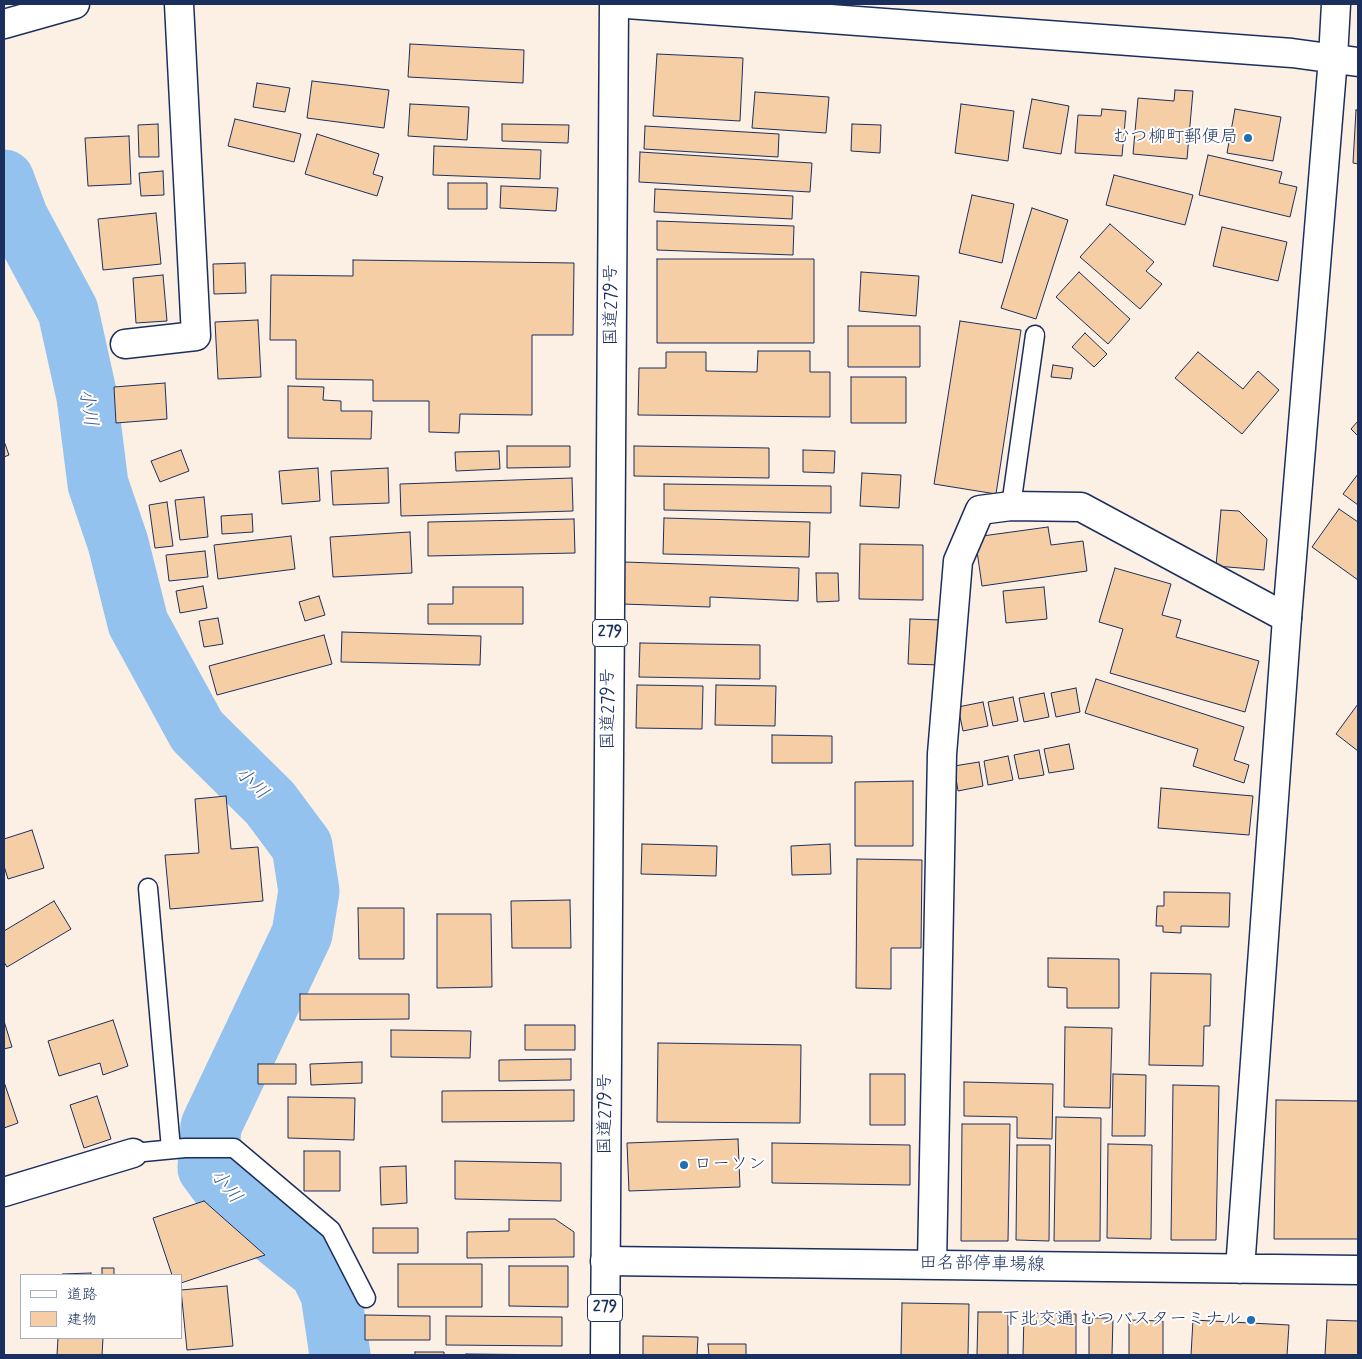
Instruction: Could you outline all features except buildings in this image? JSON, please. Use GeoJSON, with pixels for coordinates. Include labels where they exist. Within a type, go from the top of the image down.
{"type":"FeatureCollection","features":[{"type":"Feature","properties":{"kind":"main road"},"geometry":{"type":"LineString","coordinates":[[11,22],[75,4]]}},
{"type":"Feature","properties":{"kind":"main road"},"geometry":{"type":"LineString","coordinates":[[125,344],[196,336],[179,4]]}},
{"type":"Feature","properties":{"kind":"main road","name":"国道279号"},"geometry":{"type":"LineString","coordinates":[[605,1355],[614,4]]}},
{"type":"Feature","properties":{"kind":"main road"},"geometry":{"type":"LineString","coordinates":[[627,4],[1292,53],[1346,60]]}},
{"type":"Feature","properties":{"kind":"main road"},"geometry":{"type":"LineString","coordinates":[[1240,1269],[1287,618],[1346,60],[1336,4]]}},
{"type":"Feature","properties":{"kind":"main road"},"geometry":{"type":"LineString","coordinates":[[932,1264],[942,754],[958,561],[980,510],[1011,506],[1081,507],[1287,618]]}},
{"type":"Feature","properties":{"kind":"main road"},"geometry":{"type":"LineString","coordinates":[[4,1192],[133,1153]]}},
{"type":"Feature","properties":{"kind":"main road","name":"田名部停車場線"},"geometry":{"type":"LineString","coordinates":[[605,1261],[1358,1270]]}},
{"type":"Feature","properties":{"kind":"lane"},"geometry":{"type":"LineString","coordinates":[[1011,506],[1035,335]]}},
{"type":"Feature","properties":{"kind":"lane"},"geometry":{"type":"LineString","coordinates":[[148,888],[178,1149]]}},
{"type":"Feature","properties":{"kind":"lane"},"geometry":{"type":"LineString","coordinates":[[133,1153],[178,1149],[234,1148],[331,1230],[366,1298]]}},
{"type":"Feature","properties":{"kind":"waterway","name":"小川"},"geometry":{"type":"LineString","coordinates":[[4,180],[18,218],[68,311],[87,397],[98,484],[118,543],[138,623],[197,731],[270,803],[302,846],[309,891],[302,934],[211,1126],[208,1168],[231,1199],[320,1271],[331,1294],[340,1355]]}},
{"type":"Feature","properties":{"kind":"place","name":"むつ柳町郵便局"},"geometry":{"type":"Point","coordinates":[1248,138]}},
{"type":"Feature","properties":{"kind":"place","name":"ローソン"},"geometry":{"type":"Point","coordinates":[684,1165]}},
{"type":"Feature","properties":{"kind":"place","name":"下北交通 むつバスターミナル"},"geometry":{"type":"Point","coordinates":[1251,1320]}}]}
